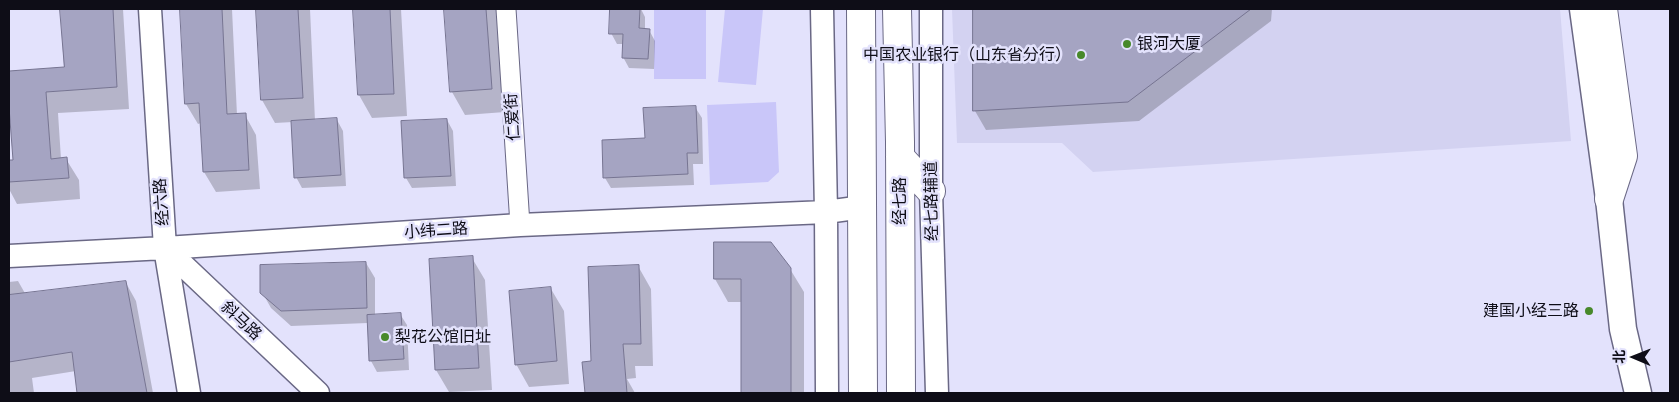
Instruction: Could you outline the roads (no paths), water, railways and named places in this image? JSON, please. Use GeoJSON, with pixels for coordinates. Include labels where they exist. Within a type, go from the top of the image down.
{"type":"FeatureCollection","features":[{"type":"Feature","properties":{"kind":"main road"},"geometry":{"type":"LineString","coordinates":[[861,9],[863,393]]}},
{"type":"Feature","properties":{"kind":"main road","name":"经七路"},"geometry":{"type":"LineString","coordinates":[[897,9],[901,393]]}},
{"type":"Feature","properties":{"kind":"main road"},"geometry":{"type":"LineString","coordinates":[[1583,9],[1609,121],[1623,156],[1609,199],[1623,329],[1638,393]]}},
{"type":"Feature","properties":{"kind":"main road"},"geometry":{"type":"LineString","coordinates":[[1603,9],[1609,121]]}},
{"type":"Feature","properties":{"kind":"main road"},"geometry":{"type":"LineString","coordinates":[[900,157],[931,191]]}},
{"type":"Feature","properties":{"kind":"street","name":"经六路"},"geometry":{"type":"LineString","coordinates":[[150,9],[165,248],[189,393]]}},
{"type":"Feature","properties":{"kind":"street","name":"仁爱街"},"geometry":{"type":"LineString","coordinates":[[506,9],[520,225]]}},
{"type":"Feature","properties":{"kind":"street"},"geometry":{"type":"LineString","coordinates":[[822,9],[827,393]]}},
{"type":"Feature","properties":{"kind":"street","name":"经七路辅道"},"geometry":{"type":"LineString","coordinates":[[931,9],[931,191],[937,393]]}},
{"type":"Feature","properties":{"kind":"street","name":"小纬二路"},"geometry":{"type":"LineString","coordinates":[[9,256],[520,225],[826,212],[863,207]]}},
{"type":"Feature","properties":{"kind":"street","name":"斜马路"},"geometry":{"type":"LineString","coordinates":[[165,248],[318,393]]}},
{"type":"Feature","properties":{"kind":"place","name":"银河大厦"},"geometry":{"type":"Point","coordinates":[1127,44]}},
{"type":"Feature","properties":{"kind":"place","name":"中国农业银行（山东省分行）"},"geometry":{"type":"Point","coordinates":[1081,55]}},
{"type":"Feature","properties":{"kind":"place","name":"建国小经三路"},"geometry":{"type":"Point","coordinates":[1589,311]}},
{"type":"Feature","properties":{"kind":"place","name":"梨花公馆旧址"},"geometry":{"type":"Point","coordinates":[385,337]}}]}
